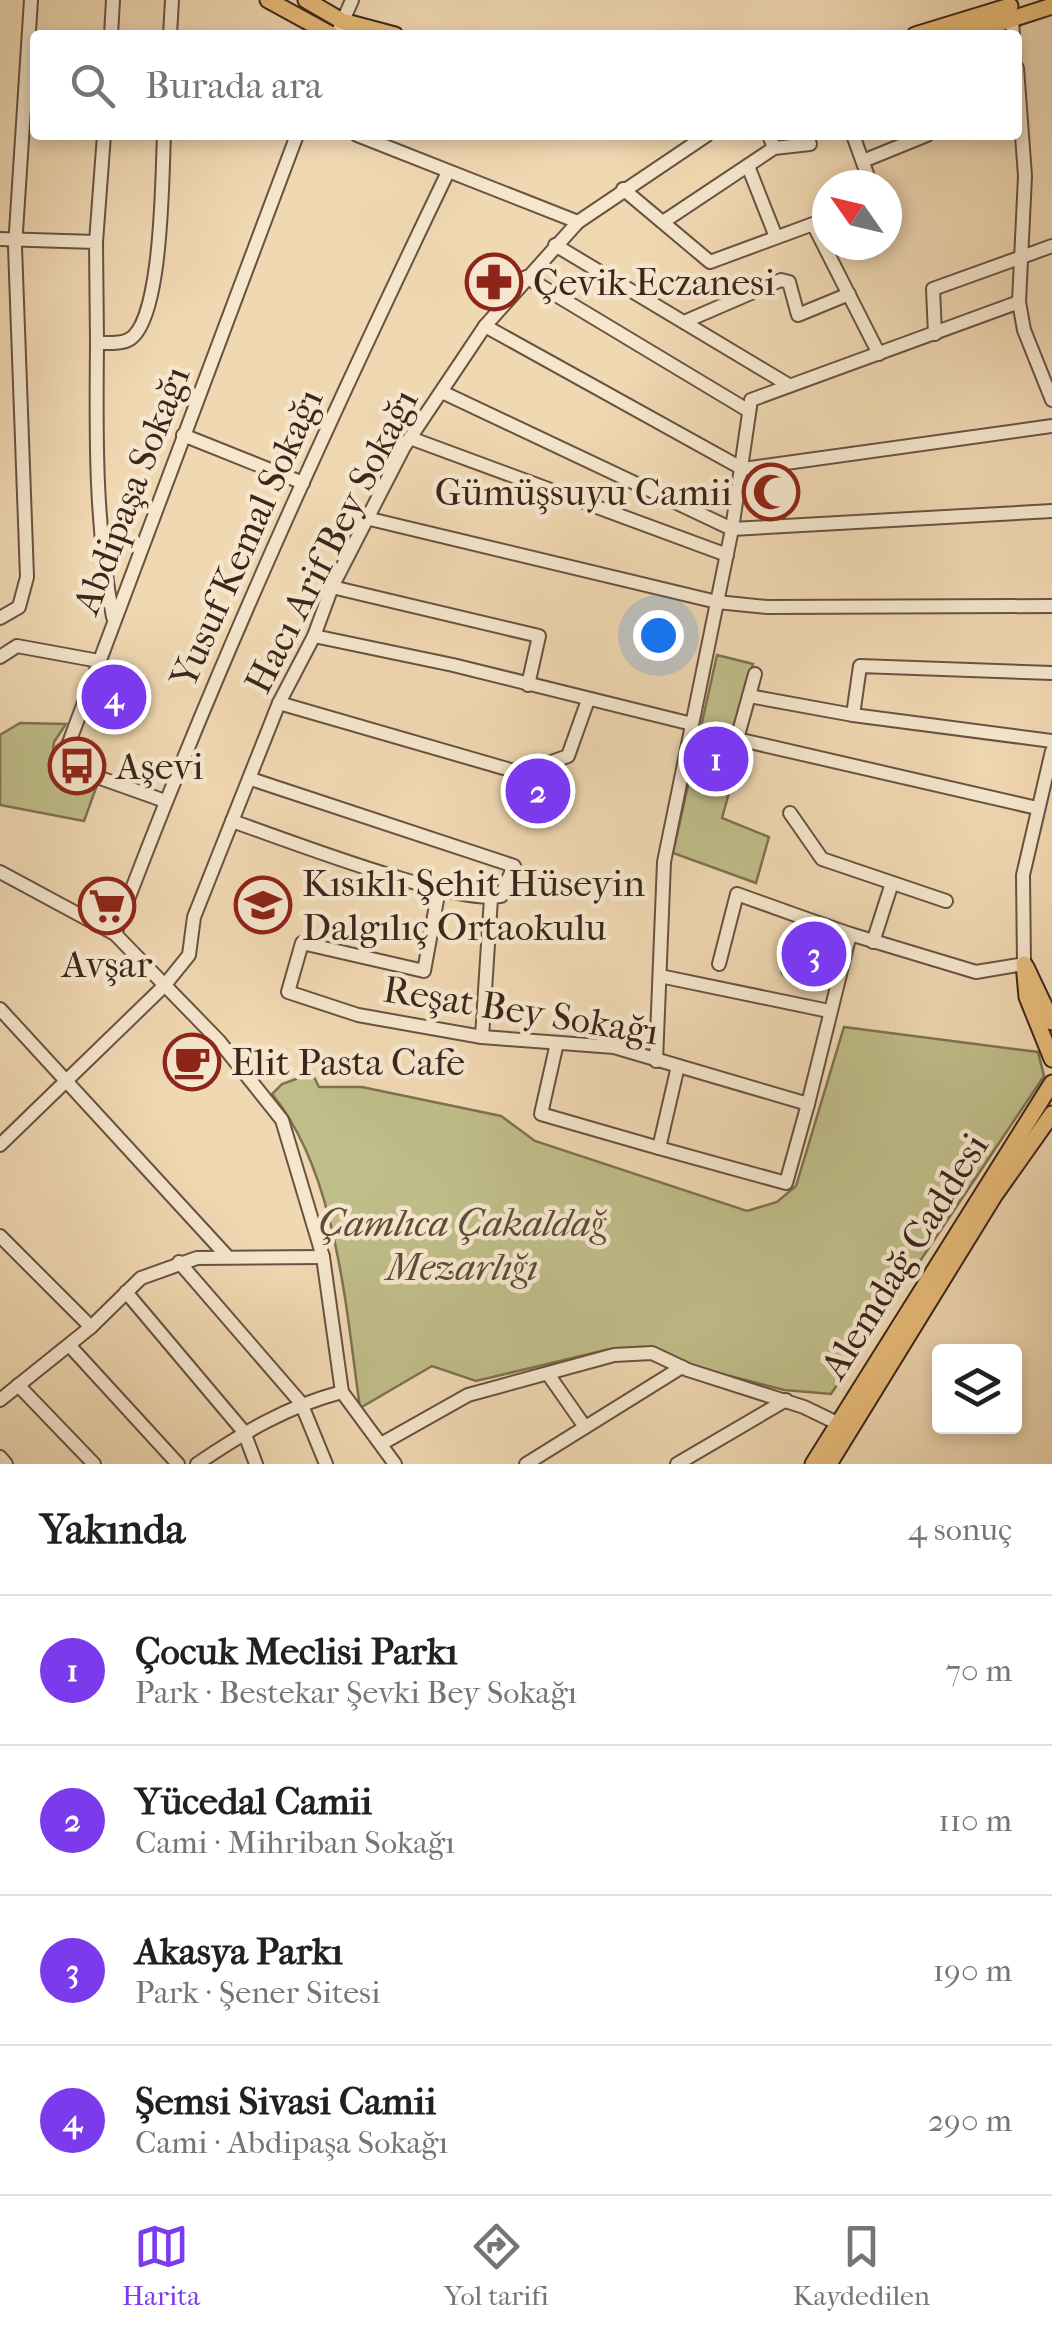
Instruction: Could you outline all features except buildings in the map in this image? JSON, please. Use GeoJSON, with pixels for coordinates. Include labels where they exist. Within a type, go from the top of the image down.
{"type":"FeatureCollection","features":[{"type":"Feature","properties":{"kind":"main road"},"geometry":{"type":"LineString","coordinates":[[268,0],[337,30]]}},
{"type":"Feature","properties":{"kind":"main road"},"geometry":{"type":"LineString","coordinates":[[306,0],[337,30]]}},
{"type":"Feature","properties":{"kind":"main road"},"geometry":{"type":"LineString","coordinates":[[939,30],[1052,6]]}},
{"type":"Feature","properties":{"kind":"main road"},"geometry":{"type":"LineString","coordinates":[[975,30],[1011,15]]}},
{"type":"Feature","properties":{"kind":"main road"},"geometry":{"type":"LineString","coordinates":[[1024,964],[1052,1019]]}},
{"type":"Feature","properties":{"kind":"main road"},"geometry":{"type":"LineString","coordinates":[[1024,964],[1027,997],[1052,1059]]}},
{"type":"Feature","properties":{"kind":"main road"},"geometry":{"type":"LineString","coordinates":[[1037,1103],[1052,1069]]}},
{"type":"Feature","properties":{"kind":"main road","name":"Alemdağ Caddesi"},"geometry":{"type":"LineString","coordinates":[[813,1464],[1052,1082]]}},
{"type":"Feature","properties":{"kind":"main road","name":"Alemdağ Caddesi"},"geometry":{"type":"LineString","coordinates":[[829,1464],[1026,1148],[1052,1114]]}},
{"type":"Feature","properties":{"kind":"main road"},"geometry":{"type":"LineString","coordinates":[[1026,1148],[1052,1133]]}},
{"type":"Feature","properties":{"kind":"street"},"geometry":{"type":"LineString","coordinates":[[0,618],[20,607],[27,577],[16,237],[31,0]]}},
{"type":"Feature","properties":{"kind":"street"},"geometry":{"type":"LineString","coordinates":[[111,30],[113,0]]}},
{"type":"Feature","properties":{"kind":"street"},"geometry":{"type":"LineString","coordinates":[[170,30],[172,0]]}},
{"type":"Feature","properties":{"kind":"street"},"geometry":{"type":"LineString","coordinates":[[337,30],[352,0]]}},
{"type":"Feature","properties":{"kind":"street"},"geometry":{"type":"LineString","coordinates":[[104,140],[96,242],[96,458],[104,573],[113,620]]}},
{"type":"Feature","properties":{"kind":"street"},"geometry":{"type":"LineString","coordinates":[[97,343],[128,340],[140,329],[148,311],[155,273],[164,140]]}},
{"type":"Feature","properties":{"kind":"street","name":"Abdipaşa Sokağı"},"geometry":{"type":"LineString","coordinates":[[164,801],[61,764],[295,140]]}},
{"type":"Feature","properties":{"kind":"street"},"geometry":{"type":"LineString","coordinates":[[369,140],[578,222]]}},
{"type":"Feature","properties":{"kind":"street","name":"Hacı Arif Bey Sokağı"},"geometry":{"type":"LineString","coordinates":[[164,986],[189,955],[194,917],[252,779],[278,704],[314,636],[332,587],[410,438],[485,326],[555,245],[578,222],[623,189],[698,140]]}},
{"type":"Feature","properties":{"kind":"street"},"geometry":{"type":"LineString","coordinates":[[855,140],[866,170]]}},
{"type":"Feature","properties":{"kind":"street"},"geometry":{"type":"LineString","coordinates":[[863,161],[915,140]]}},
{"type":"Feature","properties":{"kind":"street"},"geometry":{"type":"LineString","coordinates":[[1022,140],[1025,176],[1018,302],[1024,330],[1052,400]]}},
{"type":"Feature","properties":{"kind":"street"},"geometry":{"type":"LineString","coordinates":[[662,222],[748,166],[772,142],[810,144]]}},
{"type":"Feature","properties":{"kind":"street"},"geometry":{"type":"LineString","coordinates":[[748,166],[776,238]]}},
{"type":"Feature","properties":{"kind":"street","name":"Yusuf Kemal Sokağı"},"geometry":{"type":"LineString","coordinates":[[115,934],[164,801],[303,483],[448,172]]}},
{"type":"Feature","properties":{"kind":"street"},"geometry":{"type":"LineString","coordinates":[[623,189],[710,262],[812,225]]}},
{"type":"Feature","properties":{"kind":"street"},"geometry":{"type":"LineString","coordinates":[[0,240],[16,237],[96,242]]}},
{"type":"Feature","properties":{"kind":"street"},"geometry":{"type":"LineString","coordinates":[[555,245],[787,384]]}},
{"type":"Feature","properties":{"kind":"street"},"geometry":{"type":"LineString","coordinates":[[935,334],[933,289],[1052,246]]}},
{"type":"Feature","properties":{"kind":"street"},"geometry":{"type":"LineString","coordinates":[[835,260],[879,354]]}},
{"type":"Feature","properties":{"kind":"street"},"geometry":{"type":"LineString","coordinates":[[526,277],[750,410]]}},
{"type":"Feature","properties":{"kind":"street"},"geometry":{"type":"LineString","coordinates":[[684,322],[781,280],[789,282],[798,315],[849,294]]}},
{"type":"Feature","properties":{"kind":"street"},"geometry":{"type":"LineString","coordinates":[[656,1061],[664,862],[732,529],[752,400],[1018,302]]}},
{"type":"Feature","properties":{"kind":"street"},"geometry":{"type":"LineString","coordinates":[[485,326],[742,469],[1052,426]]}},
{"type":"Feature","properties":{"kind":"street"},"geometry":{"type":"LineString","coordinates":[[442,392],[732,529],[1052,511]]}},
{"type":"Feature","properties":{"kind":"street"},"geometry":{"type":"LineString","coordinates":[[183,435],[303,483]]}},
{"type":"Feature","properties":{"kind":"street"},"geometry":{"type":"LineString","coordinates":[[410,438],[727,555]]}},
{"type":"Feature","properties":{"kind":"street"},"geometry":{"type":"LineString","coordinates":[[370,520],[717,602],[767,607],[1052,606]]}},
{"type":"Feature","properties":{"kind":"street"},"geometry":{"type":"LineString","coordinates":[[332,587],[539,636],[528,686]]}},
{"type":"Feature","properties":{"kind":"street"},"geometry":{"type":"LineString","coordinates":[[314,636],[692,724]]}},
{"type":"Feature","properties":{"kind":"street"},"geometry":{"type":"LineString","coordinates":[[0,656],[17,646],[100,661]]}},
{"type":"Feature","properties":{"kind":"street"},"geometry":{"type":"LineString","coordinates":[[853,716],[860,666],[1052,672]]}},
{"type":"Feature","properties":{"kind":"street"},"geometry":{"type":"LineString","coordinates":[[755,674],[738,739],[1037,808]]}},
{"type":"Feature","properties":{"kind":"street"},"geometry":{"type":"LineString","coordinates":[[749,696],[853,716],[1052,741]]}},
{"type":"Feature","properties":{"kind":"street"},"geometry":{"type":"LineString","coordinates":[[278,704],[521,772],[568,756],[588,700]]}},
{"type":"Feature","properties":{"kind":"street"},"geometry":{"type":"LineString","coordinates":[[719,964],[737,894],[873,942],[976,972],[1024,964],[1023,874],[1052,751]]}},
{"type":"Feature","properties":{"kind":"street"},"geometry":{"type":"LineString","coordinates":[[232,822],[439,890],[501,896],[514,866],[252,779]]}},
{"type":"Feature","properties":{"kind":"street"},"geometry":{"type":"LineString","coordinates":[[790,812],[822,858],[946,901]]}},
{"type":"Feature","properties":{"kind":"street"},"geometry":{"type":"LineString","coordinates":[[0,872],[115,934],[219,1041],[282,1120],[323,1257],[342,1392],[395,1464]]}},
{"type":"Feature","properties":{"kind":"street"},"geometry":{"type":"LineString","coordinates":[[873,942],[892,884]]}},
{"type":"Feature","properties":{"kind":"street","name":"Reşat Bey Sokağı"},"geometry":{"type":"LineString","coordinates":[[439,890],[424,970],[302,943],[288,992],[358,1015],[482,1036],[614,1047],[808,1104]]}},
{"type":"Feature","properties":{"kind":"street"},"geometry":{"type":"LineString","coordinates":[[482,1036],[491,898]]}},
{"type":"Feature","properties":{"kind":"street"},"geometry":{"type":"LineString","coordinates":[[788,970],[804,918]]}},
{"type":"Feature","properties":{"kind":"street"},"geometry":{"type":"LineString","coordinates":[[557,1043],[541,1114],[786,1182],[850,934]]}},
{"type":"Feature","properties":{"kind":"street"},"geometry":{"type":"LineString","coordinates":[[660,976],[829,1011]]}},
{"type":"Feature","properties":{"kind":"street"},"geometry":{"type":"LineString","coordinates":[[0,1145],[164,986]]}},
{"type":"Feature","properties":{"kind":"street"},"geometry":{"type":"LineString","coordinates":[[0,1008],[65,1084],[226,1255]]}},
{"type":"Feature","properties":{"kind":"street"},"geometry":{"type":"LineString","coordinates":[[659,1148],[678,1066]]}},
{"type":"Feature","properties":{"kind":"street"},"geometry":{"type":"LineString","coordinates":[[0,1236],[91,1327]]}},
{"type":"Feature","properties":{"kind":"street"},"geometry":{"type":"LineString","coordinates":[[0,1400],[91,1327],[141,1278],[179,1262],[226,1255],[323,1257]]}},
{"type":"Feature","properties":{"kind":"street"},"geometry":{"type":"LineString","coordinates":[[179,1262],[302,1403],[326,1464]]}},
{"type":"Feature","properties":{"kind":"street"},"geometry":{"type":"LineString","coordinates":[[126,1292],[244,1432],[256,1464]]}},
{"type":"Feature","properties":{"kind":"street"},"geometry":{"type":"LineString","coordinates":[[70,1345],[178,1464]]}},
{"type":"Feature","properties":{"kind":"street"},"geometry":{"type":"LineString","coordinates":[[382,1444],[468,1396],[614,1355],[652,1353],[682,1367],[786,1400],[839,1424]]}},
{"type":"Feature","properties":{"kind":"street"},"geometry":{"type":"LineString","coordinates":[[526,1464],[682,1367]]}},
{"type":"Feature","properties":{"kind":"street"},"geometry":{"type":"LineString","coordinates":[[548,1374],[585,1428]]}},
{"type":"Feature","properties":{"kind":"street"},"geometry":{"type":"LineString","coordinates":[[18,1385],[94,1464]]}},
{"type":"Feature","properties":{"kind":"street"},"geometry":{"type":"LineString","coordinates":[[197,1464],[244,1432],[302,1403],[342,1392]]}},
{"type":"Feature","properties":{"kind":"street"},"geometry":{"type":"LineString","coordinates":[[677,1464],[786,1400]]}},
{"type":"Feature","properties":{"kind":"street"},"geometry":{"type":"LineString","coordinates":[[0,1457],[6,1464]]}},
{"type":"Feature","properties":{"kind":"green space"},"geometry":{"type":"Polygon","coordinates":[[[717,655],[753,664],[730,742],[742,746],[722,818],[769,837],[756,883],[673,853],[717,655]]]}},
{"type":"Feature","properties":{"kind":"green space"},"geometry":{"type":"Polygon","coordinates":[[[20,723],[66,724],[54,742],[51,768],[96,788],[84,821],[0,805],[0,735],[20,723]]]}},
{"type":"Feature","properties":{"kind":"green space"},"geometry":{"type":"Polygon","coordinates":[[[805,929],[834,938],[822,979],[793,970],[805,929]]]}},
{"type":"Feature","properties":{"kind":"green space","name":"Çamlıca Çakaldağ Mezarlığı"},"geometry":{"type":"Polygon","coordinates":[[[844,1027],[1038,1052],[1044,1076],[831,1394],[784,1390],[691,1366],[665,1352],[642,1347],[606,1350],[476,1381],[432,1366],[360,1408],[343,1286],[325,1202],[294,1126],[272,1094],[282,1084],[312,1073],[319,1087],[362,1087],[501,1116],[535,1141],[747,1211],[777,1202],[796,1186],[844,1027]]]}},
{"type":"Feature","properties":{"kind":"place","name":"Çevik Eczanesi"},"geometry":{"type":"Point","coordinates":[494,282]}},
{"type":"Feature","properties":{"kind":"place","name":"Gümüşsuyu Camii"},"geometry":{"type":"Point","coordinates":[771,492]}},
{"type":"Feature","properties":{"kind":"place","name":"Şemsi Sivasi Camii"},"geometry":{"type":"Point","coordinates":[114,697]}},
{"type":"Feature","properties":{"kind":"place","name":"Çocuk Meclisi Parkı"},"geometry":{"type":"Point","coordinates":[716,759]}},
{"type":"Feature","properties":{"kind":"place","name":"Aşevi"},"geometry":{"type":"Point","coordinates":[77,766]}},
{"type":"Feature","properties":{"kind":"place","name":"Yücedal Camii"},"geometry":{"type":"Point","coordinates":[538,791]}},
{"type":"Feature","properties":{"kind":"place","name":"Kısıklı Şehit Hüseyin Dalgılıç Ortaokulu"},"geometry":{"type":"Point","coordinates":[263,905]}},
{"type":"Feature","properties":{"kind":"place","name":"Avşar"},"geometry":{"type":"Point","coordinates":[107,906]}},
{"type":"Feature","properties":{"kind":"place","name":"Akasya Parkı"},"geometry":{"type":"Point","coordinates":[814,954]}},
{"type":"Feature","properties":{"kind":"place","name":"Elit Pasta Cafe"},"geometry":{"type":"Point","coordinates":[192,1062]}}]}
